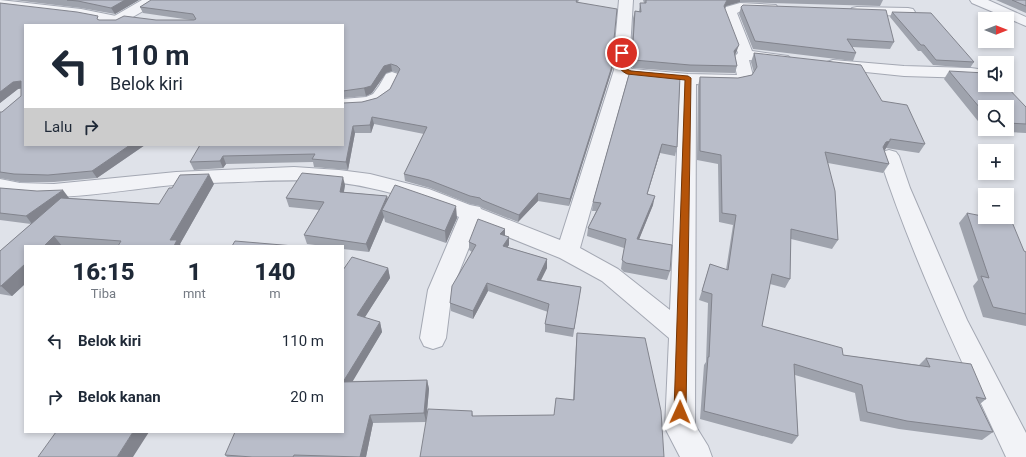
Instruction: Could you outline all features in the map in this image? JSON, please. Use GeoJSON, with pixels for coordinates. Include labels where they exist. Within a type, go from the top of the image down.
{"type":"FeatureCollection","features":[{"type":"Feature","properties":{"kind":"street"},"geometry":{"type":"LineString","coordinates":[[116,20],[152,0]]}},
{"type":"Feature","properties":{"kind":"street"},"geometry":{"type":"LineString","coordinates":[[568,252],[622,70],[621,66],[626,0]]}},
{"type":"Feature","properties":{"kind":"street"},"geometry":{"type":"LineString","coordinates":[[977,0],[1026,22]]}},
{"type":"Feature","properties":{"kind":"street"},"geometry":{"type":"LineString","coordinates":[[0,3],[81,13],[116,20],[146,19]]}},
{"type":"Feature","properties":{"kind":"street"},"geometry":{"type":"LineString","coordinates":[[746,55],[730,13],[731,10],[740,8],[788,9]]}},
{"type":"Feature","properties":{"kind":"street"},"geometry":{"type":"LineString","coordinates":[[844,10],[908,12]]}},
{"type":"Feature","properties":{"kind":"street"},"geometry":{"type":"LineString","coordinates":[[622,70],[629,73],[735,80],[743,79],[745,76],[742,58],[746,55]]}},
{"type":"Feature","properties":{"kind":"street"},"geometry":{"type":"LineString","coordinates":[[746,55],[798,61]]}},
{"type":"Feature","properties":{"kind":"street"},"geometry":{"type":"LineString","coordinates":[[820,64],[851,68],[978,74]]}},
{"type":"Feature","properties":{"kind":"street"},"geometry":{"type":"LineString","coordinates":[[344,104],[366,102],[380,97],[386,91],[392,77]]}},
{"type":"Feature","properties":{"kind":"street"},"geometry":{"type":"LineString","coordinates":[[688,78],[680,428],[696,457]]}},
{"type":"Feature","properties":{"kind":"street"},"geometry":{"type":"LineString","coordinates":[[889,156],[900,188],[955,321],[1022,457]]}},
{"type":"Feature","properties":{"kind":"street"},"geometry":{"type":"LineString","coordinates":[[0,186],[20,190],[54,191],[176,178],[294,173],[339,176],[370,181],[422,194],[472,212],[568,252],[610,275],[682,334]]}},
{"type":"Feature","properties":{"kind":"street"},"geometry":{"type":"LineString","coordinates":[[433,338],[440,290],[472,212]]}},
{"type":"Feature","properties":{"kind":"building"},"geometry":{"type":"Polygon","coordinates":[[[67,0],[125,0],[111,8],[67,0]]]}},
{"type":"Feature","properties":{"kind":"building"},"geometry":{"type":"Polygon","coordinates":[[[151,0],[577,0],[576,2],[617,9],[612,59],[613,63],[570,199],[538,193],[519,215],[480,198],[470,196],[429,180],[404,174],[427,127],[372,117],[370,125],[353,126],[346,162],[312,159],[315,154],[223,156],[220,161],[190,162],[199,146],[344,146],[344,103],[362,102],[377,98],[390,89],[400,69],[391,64],[384,66],[371,86],[344,91],[344,24],[24,24],[24,146],[129,146],[92,171],[48,175],[0,172],[0,112],[2,112],[21,96],[21,81],[13,82],[0,92],[0,3],[77,12],[98,16],[97,19],[99,20],[116,20],[124,16],[156,20],[196,19],[193,14],[140,7],[151,0]]]}},
{"type":"Feature","properties":{"kind":"building"},"geometry":{"type":"Polygon","coordinates":[[[646,0],[727,0],[724,6],[739,45],[734,51],[737,66],[690,65],[634,60],[632,58],[635,11],[641,12],[640,3],[646,3],[646,0]]]}},
{"type":"Feature","properties":{"kind":"building"},"geometry":{"type":"Polygon","coordinates":[[[1012,0],[1026,0],[1026,6],[1012,0]]]}},
{"type":"Feature","properties":{"kind":"building"},"geometry":{"type":"Polygon","coordinates":[[[743,5],[886,10],[894,42],[847,39],[856,53],[755,41],[741,7],[743,5]]]}},
{"type":"Feature","properties":{"kind":"building"},"geometry":{"type":"Polygon","coordinates":[[[892,12],[931,13],[974,62],[936,60],[924,45],[921,45],[892,12]]]}},
{"type":"Feature","properties":{"kind":"building"},"geometry":{"type":"Polygon","coordinates":[[[754,53],[861,65],[882,101],[907,105],[925,144],[890,139],[890,141],[886,142],[883,147],[889,164],[825,152],[835,191],[838,240],[791,229],[790,279],[772,274],[762,326],[842,348],[843,355],[930,367],[926,358],[971,364],[986,399],[976,397],[993,432],[907,421],[867,412],[862,385],[794,364],[798,436],[704,411],[709,357],[712,294],[702,291],[710,264],[728,270],[736,215],[722,213],[721,155],[700,151],[700,77],[738,78],[752,75],[757,67],[754,53]]]}},
{"type":"Feature","properties":{"kind":"building"},"geometry":{"type":"Polygon","coordinates":[[[630,71],[680,76],[677,147],[662,144],[647,194],[655,196],[637,239],[672,245],[670,271],[626,263],[622,260],[626,239],[588,228],[601,203],[593,202],[630,71]]]}},
{"type":"Feature","properties":{"kind":"building"},"geometry":{"type":"Polygon","coordinates":[[[949,71],[978,73],[978,92],[1012,92],[1026,107],[1026,124],[1014,123],[1014,100],[978,100],[978,106],[949,71]]]}},
{"type":"Feature","properties":{"kind":"building"},"geometry":{"type":"Polygon","coordinates":[[[302,173],[343,177],[340,192],[387,196],[366,244],[304,235],[324,202],[286,198],[302,173]]]}},
{"type":"Feature","properties":{"kind":"building"},"geometry":{"type":"Polygon","coordinates":[[[209,174],[170,240],[177,240],[174,245],[119,245],[121,241],[54,236],[45,245],[24,245],[24,265],[0,286],[0,251],[61,198],[159,204],[169,188],[172,188],[180,175],[209,174]]]}},
{"type":"Feature","properties":{"kind":"building"},"geometry":{"type":"Polygon","coordinates":[[[395,185],[456,206],[445,231],[382,210],[395,185]]]}},
{"type":"Feature","properties":{"kind":"building"},"geometry":{"type":"Polygon","coordinates":[[[0,188],[37,191],[63,190],[26,216],[0,213],[0,188]]]}},
{"type":"Feature","properties":{"kind":"building"},"geometry":{"type":"Polygon","coordinates":[[[967,213],[978,215],[978,224],[1013,224],[1024,251],[1026,252],[1026,314],[993,307],[981,276],[989,278],[967,213]]]}},
{"type":"Feature","properties":{"kind":"building"},"geometry":{"type":"Polygon","coordinates":[[[478,219],[505,229],[500,234],[509,237],[503,246],[547,259],[537,280],[581,287],[574,329],[545,324],[549,304],[487,283],[473,311],[450,303],[452,286],[476,245],[469,242],[478,219]]]}},
{"type":"Feature","properties":{"kind":"building"},"geometry":{"type":"Polygon","coordinates":[[[235,241],[282,245],[233,245],[235,241]]]}},
{"type":"Feature","properties":{"kind":"building"},"geometry":{"type":"Polygon","coordinates":[[[352,257],[388,268],[357,315],[380,322],[344,380],[344,269],[352,257]]]}},
{"type":"Feature","properties":{"kind":"building"},"geometry":{"type":"Polygon","coordinates":[[[577,333],[645,338],[661,411],[664,457],[420,457],[428,409],[472,411],[472,416],[554,415],[556,398],[574,400],[577,333]]]}},
{"type":"Feature","properties":{"kind":"building"},"geometry":{"type":"Polygon","coordinates":[[[427,380],[424,413],[370,415],[360,457],[294,455],[293,457],[252,457],[225,455],[235,433],[344,433],[344,382],[427,380]]]}},
{"type":"Feature","properties":{"kind":"building"},"geometry":{"type":"Polygon","coordinates":[[[55,433],[132,433],[117,457],[38,457],[55,433]]]}},
{"type":"Feature","properties":{"kind":"route"},"geometry":{"type":"LineString","coordinates":[[622,53],[622,70],[629,73],[688,78],[680,412]]}}]}
